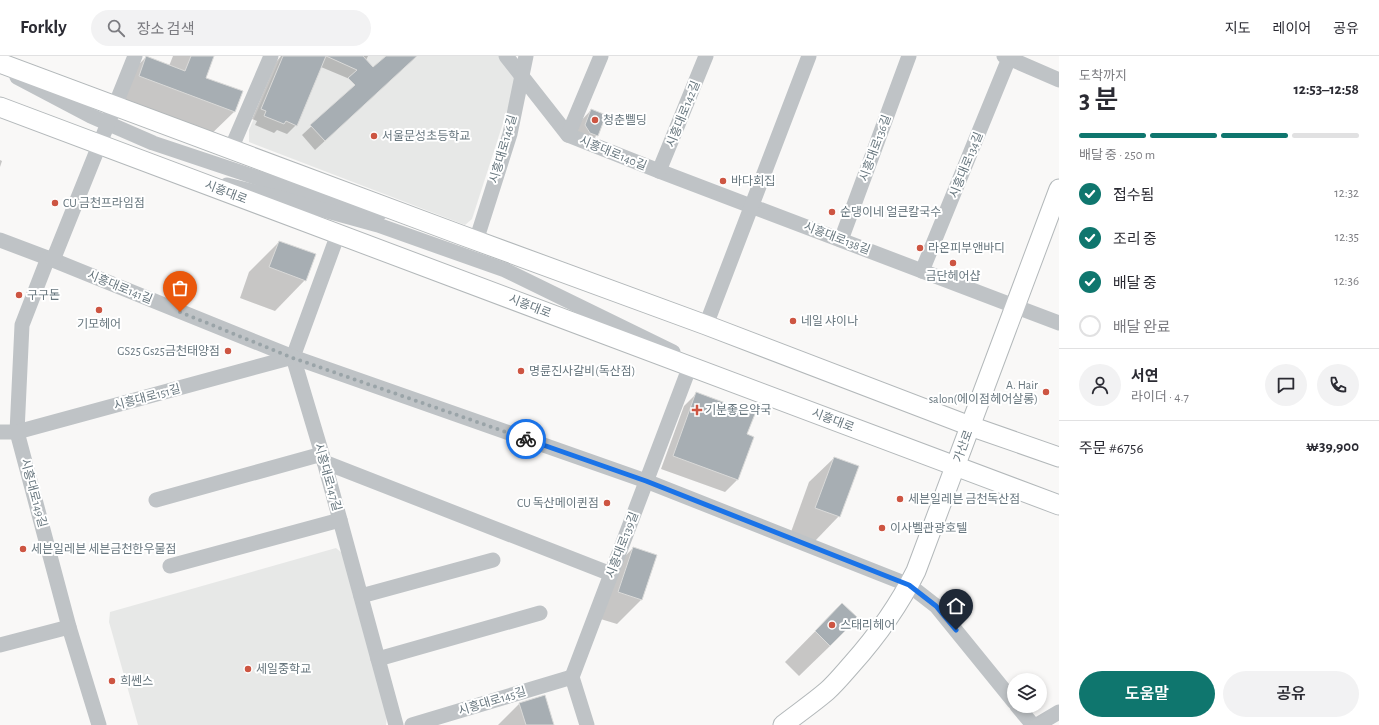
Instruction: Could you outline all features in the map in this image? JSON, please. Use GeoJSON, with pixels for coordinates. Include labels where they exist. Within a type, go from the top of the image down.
{"type":"FeatureCollection","features":[{"type":"Feature","properties":{"kind":"main road"},"geometry":{"type":"LineString","coordinates":[[0,63],[112,115],[231,149],[706,325],[970,426],[1059,457]]}},
{"type":"Feature","properties":{"kind":"main road","name":"시흥대로"},"geometry":{"type":"LineString","coordinates":[[0,107],[1059,506]]}},
{"type":"Feature","properties":{"kind":"main road","name":"가산로"},"geometry":{"type":"LineString","coordinates":[[783,725],[828,690],[845,672],[886,622],[909,585],[916,571],[1059,190]]}},
{"type":"Feature","properties":{"kind":"street","name":"시흥대로149길"},"geometry":{"type":"LineString","coordinates":[[99,725],[69,627],[18,432],[22,325],[100,145],[135,56]]}},
{"type":"Feature","properties":{"kind":"street"},"geometry":{"type":"LineString","coordinates":[[231,149],[271,56]]}},
{"type":"Feature","properties":{"kind":"street","name":"시흥대로140길"},"geometry":{"type":"LineString","coordinates":[[506,56],[568,135],[752,206]]}},
{"type":"Feature","properties":{"kind":"street","name":"시흥대로146길"},"geometry":{"type":"LineString","coordinates":[[468,238],[510,134],[526,56]]}},
{"type":"Feature","properties":{"kind":"street"},"geometry":{"type":"LineString","coordinates":[[568,135],[601,56]]}},
{"type":"Feature","properties":{"kind":"street","name":"시흥대로142길"},"geometry":{"type":"LineString","coordinates":[[660,171],[706,56]]}},
{"type":"Feature","properties":{"kind":"street"},"geometry":{"type":"LineString","coordinates":[[706,325],[809,56]]}},
{"type":"Feature","properties":{"kind":"street","name":"시흥대로136길"},"geometry":{"type":"LineString","coordinates":[[841,240],[909,56]]}},
{"type":"Feature","properties":{"kind":"street"},"geometry":{"type":"LineString","coordinates":[[1008,57],[1059,80]]}},
{"type":"Feature","properties":{"kind":"street","name":"시흥대로134길"},"geometry":{"type":"LineString","coordinates":[[922,271],[1008,57]]}},
{"type":"Feature","properties":{"kind":"street"},"geometry":{"type":"LineString","coordinates":[[0,68],[92,116],[112,115],[154,143],[285,187],[468,238]]}},
{"type":"Feature","properties":{"kind":"street"},"geometry":{"type":"LineString","coordinates":[[169,171],[280,198],[378,225],[506,270],[743,386]]}},
{"type":"Feature","properties":{"kind":"street","name":"시흥대로138길"},"geometry":{"type":"LineString","coordinates":[[752,206],[922,271]]}},
{"type":"Feature","properties":{"kind":"street"},"geometry":{"type":"LineString","coordinates":[[293,358],[338,234]]}},
{"type":"Feature","properties":{"kind":"street","name":"시흥대로141길"},"geometry":{"type":"LineString","coordinates":[[0,240],[51,259],[293,358],[646,481]]}},
{"type":"Feature","properties":{"kind":"street"},"geometry":{"type":"LineString","coordinates":[[922,271],[1059,323]]}},
{"type":"Feature","properties":{"kind":"street","name":"시흥대로151길"},"geometry":{"type":"LineString","coordinates":[[0,432],[18,432],[293,358]]}},
{"type":"Feature","properties":{"kind":"street","name":"시흥대로147길"},"geometry":{"type":"LineString","coordinates":[[293,358],[323,458],[396,725]]}},
{"type":"Feature","properties":{"kind":"street","name":"시흥대로139길"},"geometry":{"type":"LineString","coordinates":[[572,677],[690,366]]}},
{"type":"Feature","properties":{"kind":"street"},"geometry":{"type":"LineString","coordinates":[[156,500],[323,458],[611,574]]}},
{"type":"Feature","properties":{"kind":"street"},"geometry":{"type":"LineString","coordinates":[[646,481],[909,585],[936,606],[1007,693]]}},
{"type":"Feature","properties":{"kind":"street"},"geometry":{"type":"LineString","coordinates":[[1003,485],[1059,497]]}},
{"type":"Feature","properties":{"kind":"street"},"geometry":{"type":"LineString","coordinates":[[170,566],[340,520]]}},
{"type":"Feature","properties":{"kind":"street"},"geometry":{"type":"LineString","coordinates":[[361,596],[493,560]]}},
{"type":"Feature","properties":{"kind":"street"},"geometry":{"type":"LineString","coordinates":[[378,659],[540,613]]}},
{"type":"Feature","properties":{"kind":"street"},"geometry":{"type":"LineString","coordinates":[[0,645],[69,627]]}},
{"type":"Feature","properties":{"kind":"street"},"geometry":{"type":"LineString","coordinates":[[572,677],[587,725]]}},
{"type":"Feature","properties":{"kind":"street","name":"시흥대로145길"},"geometry":{"type":"LineString","coordinates":[[412,725],[572,677]]}},
{"type":"Feature","properties":{"kind":"street"},"geometry":{"type":"LineString","coordinates":[[1037,725],[1059,712]]}},
{"type":"Feature","properties":{"kind":"street"},"geometry":{"type":"LineString","coordinates":[[1023,713],[1033,725]]}},
{"type":"Feature","properties":{"kind":"shaded area","name":"서울문성초등학교"},"geometry":{"type":"Polygon","coordinates":[[[281,56],[499,56],[515,78],[515,86],[472,219],[465,225],[249,142],[249,130],[281,56]]]}},
{"type":"Feature","properties":{"kind":"shaded area","name":"세일중학교"},"geometry":{"type":"Polygon","coordinates":[[[336,548],[342,553],[387,716],[386,725],[138,725],[109,622],[110,612],[336,548]]]}},
{"type":"Feature","properties":{"kind":"building"},"geometry":{"type":"Polygon","coordinates":[[[146,56],[185,71],[191,56],[214,56],[206,78],[243,91],[235,112],[139,76],[146,56]]]}},
{"type":"Feature","properties":{"kind":"building"},"geometry":{"type":"Polygon","coordinates":[[[283,56],[326,56],[297,126],[286,121],[284,124],[264,116],[266,111],[261,109],[283,56]]]}},
{"type":"Feature","properties":{"kind":"building"},"geometry":{"type":"Polygon","coordinates":[[[326,56],[363,56],[373,67],[386,56],[417,56],[325,141],[310,125],[355,85],[348,78],[357,70],[326,56]]]}},
{"type":"Feature","properties":{"kind":"building","name":"청춘삘딩"},"geometry":{"type":"Polygon","coordinates":[[[591,109],[606,115],[598,136],[590,133],[585,125],[591,109]]]}},
{"type":"Feature","properties":{"kind":"building"},"geometry":{"type":"Polygon","coordinates":[[[279,241],[316,254],[306,281],[269,267],[279,241]]]}},
{"type":"Feature","properties":{"kind":"building"},"geometry":{"type":"Polygon","coordinates":[[[696,392],[755,414],[747,434],[754,437],[738,480],[673,456],[696,392]]]}},
{"type":"Feature","properties":{"kind":"building"},"geometry":{"type":"Polygon","coordinates":[[[834,457],[859,466],[840,517],[815,508],[834,457]]]}},
{"type":"Feature","properties":{"kind":"building"},"geometry":{"type":"Polygon","coordinates":[[[633,547],[657,555],[642,600],[618,592],[633,547]]]}},
{"type":"Feature","properties":{"kind":"building"},"geometry":{"type":"Polygon","coordinates":[[[842,603],[858,618],[830,646],[815,631],[842,603]]]}},
{"type":"Feature","properties":{"kind":"building"},"geometry":{"type":"Polygon","coordinates":[[[545,695],[554,725],[526,725],[519,703],[545,695]]]}},
{"type":"Feature","properties":{"kind":"way so far"},"geometry":{"type":"LineString","coordinates":[[180,312],[293,358],[526,439]]}},
{"type":"Feature","properties":{"kind":"place","name":"청춘삘딩"},"geometry":{"type":"Point","coordinates":[595,120]}},
{"type":"Feature","properties":{"kind":"place","name":"서울문성초등학교"},"geometry":{"type":"Point","coordinates":[374,136]}},
{"type":"Feature","properties":{"kind":"place","name":"바다회집"},"geometry":{"type":"Point","coordinates":[723,181]}},
{"type":"Feature","properties":{"kind":"place","name":"CU 금천프라임점"},"geometry":{"type":"Point","coordinates":[55,203]}},
{"type":"Feature","properties":{"kind":"place","name":"순댕이네 얼큰칼국수"},"geometry":{"type":"Point","coordinates":[832,212]}},
{"type":"Feature","properties":{"kind":"place","name":"라온피부앤바디"},"geometry":{"type":"Point","coordinates":[920,248]}},
{"type":"Feature","properties":{"kind":"place","name":"금단헤어샵"},"geometry":{"type":"Point","coordinates":[953,263]}},
{"type":"Feature","properties":{"kind":"place","name":"구구돈"},"geometry":{"type":"Point","coordinates":[19,295]}},
{"type":"Feature","properties":{"kind":"place","name":"기모헤어"},"geometry":{"type":"Point","coordinates":[99,310]}},
{"type":"Feature","properties":{"kind":"place","name":"네일 샤이나"},"geometry":{"type":"Point","coordinates":[793,321]}},
{"type":"Feature","properties":{"kind":"place","name":"GS25 Gs25금천태양점"},"geometry":{"type":"Point","coordinates":[228,351]}},
{"type":"Feature","properties":{"kind":"place","name":"명륜진사갈비(독산점)"},"geometry":{"type":"Point","coordinates":[521,371]}},
{"type":"Feature","properties":{"kind":"place","name":"A. Hair salon(에이점헤어살롱)"},"geometry":{"type":"Point","coordinates":[1046,392]}},
{"type":"Feature","properties":{"kind":"place","name":"기분좋은약국"},"geometry":{"type":"Point","coordinates":[697,410]}},
{"type":"Feature","properties":{"kind":"place","name":"세븐일레븐 금천독산점"},"geometry":{"type":"Point","coordinates":[900,499]}},
{"type":"Feature","properties":{"kind":"place","name":"CU 독산메이퀸점"},"geometry":{"type":"Point","coordinates":[607,503]}},
{"type":"Feature","properties":{"kind":"place","name":"이사벨관광호텔"},"geometry":{"type":"Point","coordinates":[882,528]}},
{"type":"Feature","properties":{"kind":"place","name":"세븐일레븐 세븐금천한우물점"},"geometry":{"type":"Point","coordinates":[23,549]}},
{"type":"Feature","properties":{"kind":"place","name":"스태리헤어"},"geometry":{"type":"Point","coordinates":[832,625]}},
{"type":"Feature","properties":{"kind":"place","name":"세일중학교"},"geometry":{"type":"Point","coordinates":[248,669]}},
{"type":"Feature","properties":{"kind":"place","name":"희쎈스"},"geometry":{"type":"Point","coordinates":[112,681]}},
{"type":"Feature","properties":{"kind":"route"},"geometry":{"type":"LineString","coordinates":[[526,439],[646,481],[909,585],[936,606],[956,630]]}}]}
